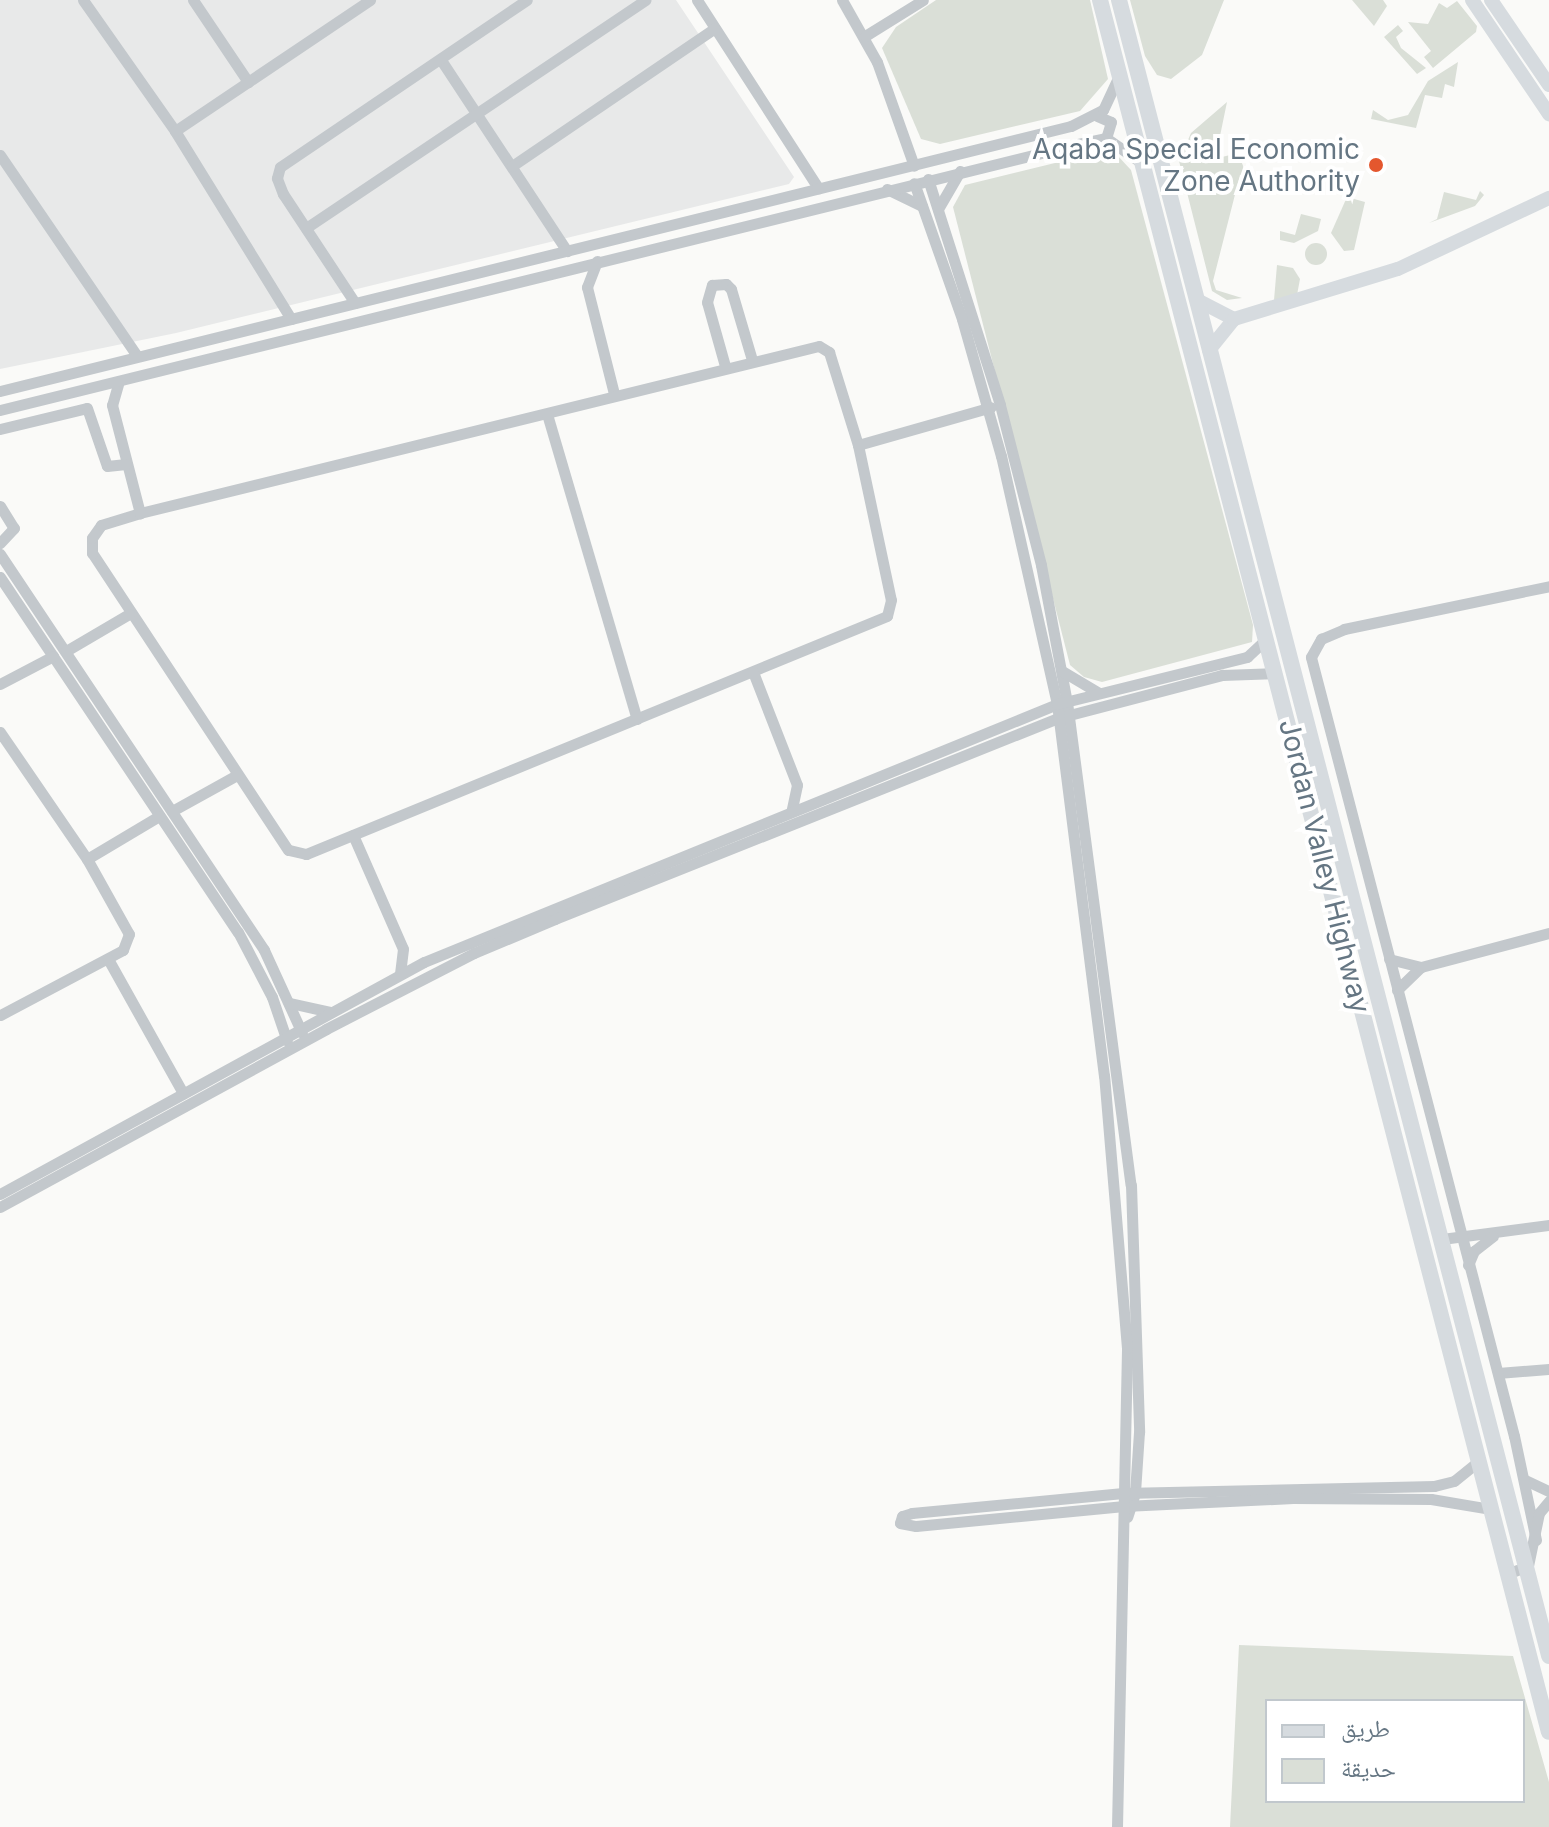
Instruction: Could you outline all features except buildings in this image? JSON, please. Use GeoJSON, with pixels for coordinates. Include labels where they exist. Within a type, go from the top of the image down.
{"type":"FeatureCollection","features":[{"type":"Feature","properties":{"kind":"highway","name":"Jordan Valley Highway"},"geometry":{"type":"LineString","coordinates":[[1100,0],[1129,117],[1442,1239],[1518,1571],[1549,1732]]}},
{"type":"Feature","properties":{"kind":"highway","name":"Jordan Valley Highway"},"geometry":{"type":"LineString","coordinates":[[1119,0],[1209,350],[1262,588],[1267,639],[1491,1509],[1549,1656]]}},
{"type":"Feature","properties":{"kind":"highway"},"geometry":{"type":"LineString","coordinates":[[1129,117],[1148,112]]}},
{"type":"Feature","properties":{"kind":"main road"},"geometry":{"type":"LineString","coordinates":[[1472,0],[1549,114]]}},
{"type":"Feature","properties":{"kind":"main road"},"geometry":{"type":"LineString","coordinates":[[1491,0],[1549,85]]}},
{"type":"Feature","properties":{"kind":"main road"},"geometry":{"type":"LineString","coordinates":[[1209,350],[1234,319],[1398,269],[1549,198]]}},
{"type":"Feature","properties":{"kind":"main road"},"geometry":{"type":"LineString","coordinates":[[1197,300],[1234,319]]}},
{"type":"Feature","properties":{"kind":"street"},"geometry":{"type":"LineString","coordinates":[[83,0],[175,131],[291,319]]}},
{"type":"Feature","properties":{"kind":"street"},"geometry":{"type":"LineString","coordinates":[[193,0],[248,82]]}},
{"type":"Feature","properties":{"kind":"street"},"geometry":{"type":"LineString","coordinates":[[175,131],[370,0]]}},
{"type":"Feature","properties":{"kind":"street"},"geometry":{"type":"LineString","coordinates":[[355,303],[278,185],[280,167],[527,0]]}},
{"type":"Feature","properties":{"kind":"street"},"geometry":{"type":"LineString","coordinates":[[306,228],[645,0]]}},
{"type":"Feature","properties":{"kind":"street"},"geometry":{"type":"LineString","coordinates":[[697,0],[818,188]]}},
{"type":"Feature","properties":{"kind":"street"},"geometry":{"type":"LineString","coordinates":[[842,0],[865,36],[914,166]]}},
{"type":"Feature","properties":{"kind":"street"},"geometry":{"type":"LineString","coordinates":[[865,36],[923,0]]}},
{"type":"Feature","properties":{"kind":"street"},"geometry":{"type":"LineString","coordinates":[[512,166],[715,28]]}},
{"type":"Feature","properties":{"kind":"street"},"geometry":{"type":"LineString","coordinates":[[441,60],[567,251]]}},
{"type":"Feature","properties":{"kind":"street"},"geometry":{"type":"LineString","coordinates":[[1097,116],[1119,76]]}},
{"type":"Feature","properties":{"kind":"street"},"geometry":{"type":"LineString","coordinates":[[0,391],[914,166],[1097,116],[1111,122],[1106,138]]}},
{"type":"Feature","properties":{"kind":"street"},"geometry":{"type":"LineString","coordinates":[[0,410],[886,189],[1106,138],[1142,164]]}},
{"type":"Feature","properties":{"kind":"street"},"geometry":{"type":"LineString","coordinates":[[0,155],[137,356]]}},
{"type":"Feature","properties":{"kind":"street"},"geometry":{"type":"LineString","coordinates":[[938,209],[960,171]]}},
{"type":"Feature","properties":{"kind":"street"},"geometry":{"type":"LineString","coordinates":[[928,179],[994,406],[1062,671],[1063,716],[1112,1154],[1127,1348],[1129,1503],[1117,1827]]}},
{"type":"Feature","properties":{"kind":"street"},"geometry":{"type":"LineString","coordinates":[[914,183],[994,406],[1052,682],[1062,703]]}},
{"type":"Feature","properties":{"kind":"street"},"geometry":{"type":"LineString","coordinates":[[886,189],[922,206]]}},
{"type":"Feature","properties":{"kind":"street"},"geometry":{"type":"LineString","coordinates":[[597,261],[587,287],[614,394]]}},
{"type":"Feature","properties":{"kind":"street"},"geometry":{"type":"LineString","coordinates":[[562,271],[587,287]]}},
{"type":"Feature","properties":{"kind":"street"},"geometry":{"type":"LineString","coordinates":[[435,284],[444,299]]}},
{"type":"Feature","properties":{"kind":"street"},"geometry":{"type":"LineString","coordinates":[[725,366],[707,302],[712,285],[731,289],[752,360]]}},
{"type":"Feature","properties":{"kind":"street"},"geometry":{"type":"LineString","coordinates":[[826,349],[858,445],[891,600],[887,616],[306,854],[294,854],[237,775],[92,553],[92,538],[101,525],[140,513],[547,414],[725,366],[826,349]]}},
{"type":"Feature","properties":{"kind":"street"},"geometry":{"type":"LineString","coordinates":[[119,381],[112,405],[140,513]]}},
{"type":"Feature","properties":{"kind":"street"},"geometry":{"type":"LineString","coordinates":[[88,388],[112,405]]}},
{"type":"Feature","properties":{"kind":"street"},"geometry":{"type":"LineString","coordinates":[[858,445],[994,406]]}},
{"type":"Feature","properties":{"kind":"street"},"geometry":{"type":"LineString","coordinates":[[0,429],[87,408],[107,466],[126,464]]}},
{"type":"Feature","properties":{"kind":"street"},"geometry":{"type":"LineString","coordinates":[[547,414],[637,719]]}},
{"type":"Feature","properties":{"kind":"street"},"geometry":{"type":"LineString","coordinates":[[0,506],[14,528],[0,543]]}},
{"type":"Feature","properties":{"kind":"street"},"geometry":{"type":"LineString","coordinates":[[0,554],[264,950],[302,1035]]}},
{"type":"Feature","properties":{"kind":"street"},"geometry":{"type":"LineString","coordinates":[[0,577],[238,932],[288,1043]]}},
{"type":"Feature","properties":{"kind":"street"},"geometry":{"type":"LineString","coordinates":[[1536,1540],[1525,1480],[1498,1373],[1317,684],[1313,650],[1326,635],[1356,626],[1549,586]]}},
{"type":"Feature","properties":{"kind":"street"},"geometry":{"type":"LineString","coordinates":[[66,651],[129,614]]}},
{"type":"Feature","properties":{"kind":"street"},"geometry":{"type":"LineString","coordinates":[[302,1035],[331,1012],[424,962],[792,809],[1035,712],[1247,657],[1267,639]]}},
{"type":"Feature","properties":{"kind":"street"},"geometry":{"type":"LineString","coordinates":[[0,684],[53,656]]}},
{"type":"Feature","properties":{"kind":"street"},"geometry":{"type":"LineString","coordinates":[[1062,671],[1100,693]]}},
{"type":"Feature","properties":{"kind":"street"},"geometry":{"type":"LineString","coordinates":[[753,672],[797,785],[792,809]]}},
{"type":"Feature","properties":{"kind":"street"},"geometry":{"type":"LineString","coordinates":[[0,1207],[302,1035],[487,948],[1063,716],[1222,675],[1276,673]]}},
{"type":"Feature","properties":{"kind":"street"},"geometry":{"type":"LineString","coordinates":[[1035,712],[1052,682]]}},
{"type":"Feature","properties":{"kind":"street"},"geometry":{"type":"LineString","coordinates":[[0,732],[87,859],[129,934],[123,950],[0,1015]]}},
{"type":"Feature","properties":{"kind":"street"},"geometry":{"type":"LineString","coordinates":[[172,811],[237,775]]}},
{"type":"Feature","properties":{"kind":"street"},"geometry":{"type":"LineString","coordinates":[[797,785],[819,798]]}},
{"type":"Feature","properties":{"kind":"street"},"geometry":{"type":"LineString","coordinates":[[87,859],[159,816]]}},
{"type":"Feature","properties":{"kind":"street"},"geometry":{"type":"LineString","coordinates":[[353,835],[403,949],[400,974]]}},
{"type":"Feature","properties":{"kind":"street"},"geometry":{"type":"LineString","coordinates":[[1397,990],[1421,967],[1549,933]]}},
{"type":"Feature","properties":{"kind":"street"},"geometry":{"type":"LineString","coordinates":[[403,949],[424,962]]}},
{"type":"Feature","properties":{"kind":"street"},"geometry":{"type":"LineString","coordinates":[[108,959],[183,1093]]}},
{"type":"Feature","properties":{"kind":"street"},"geometry":{"type":"LineString","coordinates":[[1389,959],[1421,967]]}},
{"type":"Feature","properties":{"kind":"street"},"geometry":{"type":"LineString","coordinates":[[290,1003],[331,1012]]}},
{"type":"Feature","properties":{"kind":"street"},"geometry":{"type":"LineString","coordinates":[[267,1048],[278,1015]]}},
{"type":"Feature","properties":{"kind":"street"},"geometry":{"type":"LineString","coordinates":[[0,1194],[267,1048],[288,1043]]}},
{"type":"Feature","properties":{"kind":"street"},"geometry":{"type":"LineString","coordinates":[[1409,1114],[1428,1109]]}},
{"type":"Feature","properties":{"kind":"street"},"geometry":{"type":"LineString","coordinates":[[1442,1239],[1493,1236],[1549,1225]]}},
{"type":"Feature","properties":{"kind":"street"},"geometry":{"type":"LineString","coordinates":[[1468,1266],[1474,1251],[1493,1236]]}},
{"type":"Feature","properties":{"kind":"street"},"geometry":{"type":"LineString","coordinates":[[1498,1373],[1549,1369]]}},
{"type":"Feature","properties":{"kind":"street"},"geometry":{"type":"LineString","coordinates":[[1480,1460],[1454,1481],[1434,1486],[912,1513],[902,1516],[900,1523],[916,1526],[1129,1503],[1356,1497],[1456,1501],[1491,1509]]}},
{"type":"Feature","properties":{"kind":"street"},"geometry":{"type":"LineString","coordinates":[[1525,1480],[1549,1491]]}},
{"type":"Feature","properties":{"kind":"street"},"geometry":{"type":"LineString","coordinates":[[1518,1571],[1536,1540],[1539,1513],[1549,1501]]}},
{"type":"Feature","properties":{"kind":"shaded area"},"geometry":{"type":"Polygon","coordinates":[[[0,0],[676,0],[794,177],[789,184],[176,333],[0,369],[0,0]]]}},
{"type":"Feature","properties":{"kind":"green space"},"geometry":{"type":"Polygon","coordinates":[[[936,0],[1090,0],[1108,79],[1080,111],[940,144],[921,139],[882,48],[896,27],[936,0]]]}},
{"type":"Feature","properties":{"kind":"green space"},"geometry":{"type":"Polygon","coordinates":[[[1130,0],[1224,0],[1202,55],[1171,79],[1157,75],[1145,56],[1130,0]]]}},
{"type":"Feature","properties":{"kind":"green space"},"geometry":{"type":"Polygon","coordinates":[[[1352,0],[1383,0],[1387,6],[1374,26],[1352,0]]]}},
{"type":"Feature","properties":{"kind":"green space"},"geometry":{"type":"Polygon","coordinates":[[[1457,1],[1477,26],[1476,32],[1433,68],[1424,57],[1431,51],[1408,22],[1428,24],[1439,3],[1447,8],[1457,1]]]}},
{"type":"Feature","properties":{"kind":"green space"},"geometry":{"type":"Polygon","coordinates":[[[1398,25],[1403,31],[1396,37],[1401,48],[1426,68],[1417,74],[1384,37],[1398,25]]]}},
{"type":"Feature","properties":{"kind":"green space"},"geometry":{"type":"Polygon","coordinates":[[[1458,62],[1454,87],[1445,84],[1442,98],[1425,95],[1416,128],[1371,119],[1373,110],[1388,120],[1408,115],[1428,81],[1458,62]]]}},
{"type":"Feature","properties":{"kind":"green space"},"geometry":{"type":"Polygon","coordinates":[[[1227,102],[1220,136],[1222,157],[1238,153],[1247,176],[1240,175],[1213,281],[1216,290],[1242,298],[1227,300],[1212,291],[1179,161],[1191,133],[1227,102]]]}},
{"type":"Feature","properties":{"kind":"green space"},"geometry":{"type":"Polygon","coordinates":[[[1100,152],[1117,155],[1131,170],[1253,625],[1252,642],[1102,682],[1084,677],[1070,665],[953,207],[965,185],[1100,152]]]}},
{"type":"Feature","properties":{"kind":"green space"},"geometry":{"type":"Polygon","coordinates":[[[1480,191],[1484,195],[1475,206],[1429,223],[1437,219],[1444,192],[1476,200],[1480,191]]]}},
{"type":"Feature","properties":{"kind":"green space"},"geometry":{"type":"Polygon","coordinates":[[[1347,197],[1365,202],[1354,250],[1344,251],[1331,233],[1347,197]]]}},
{"type":"Feature","properties":{"kind":"green space"},"geometry":{"type":"Polygon","coordinates":[[[1301,214],[1321,219],[1318,231],[1294,243],[1280,240],[1280,231],[1295,235],[1301,214]]]}},
{"type":"Feature","properties":{"kind":"green space"},"geometry":{"type":"Polygon","coordinates":[[[1316,243],[1324,246],[1327,254],[1324,262],[1316,265],[1308,262],[1305,254],[1308,246],[1316,243]]]}},
{"type":"Feature","properties":{"kind":"green space"},"geometry":{"type":"Polygon","coordinates":[[[1277,265],[1293,268],[1300,279],[1297,295],[1274,300],[1277,265]]]}},
{"type":"Feature","properties":{"kind":"green space"},"geometry":{"type":"Polygon","coordinates":[[[1239,1645],[1513,1656],[1549,1782],[1549,1827],[1230,1827],[1239,1645]]]}},
{"type":"Feature","properties":{"kind":"place","name":"Aqaba Special Economic Zone Authority"},"geometry":{"type":"Point","coordinates":[1376,165]}}]}
